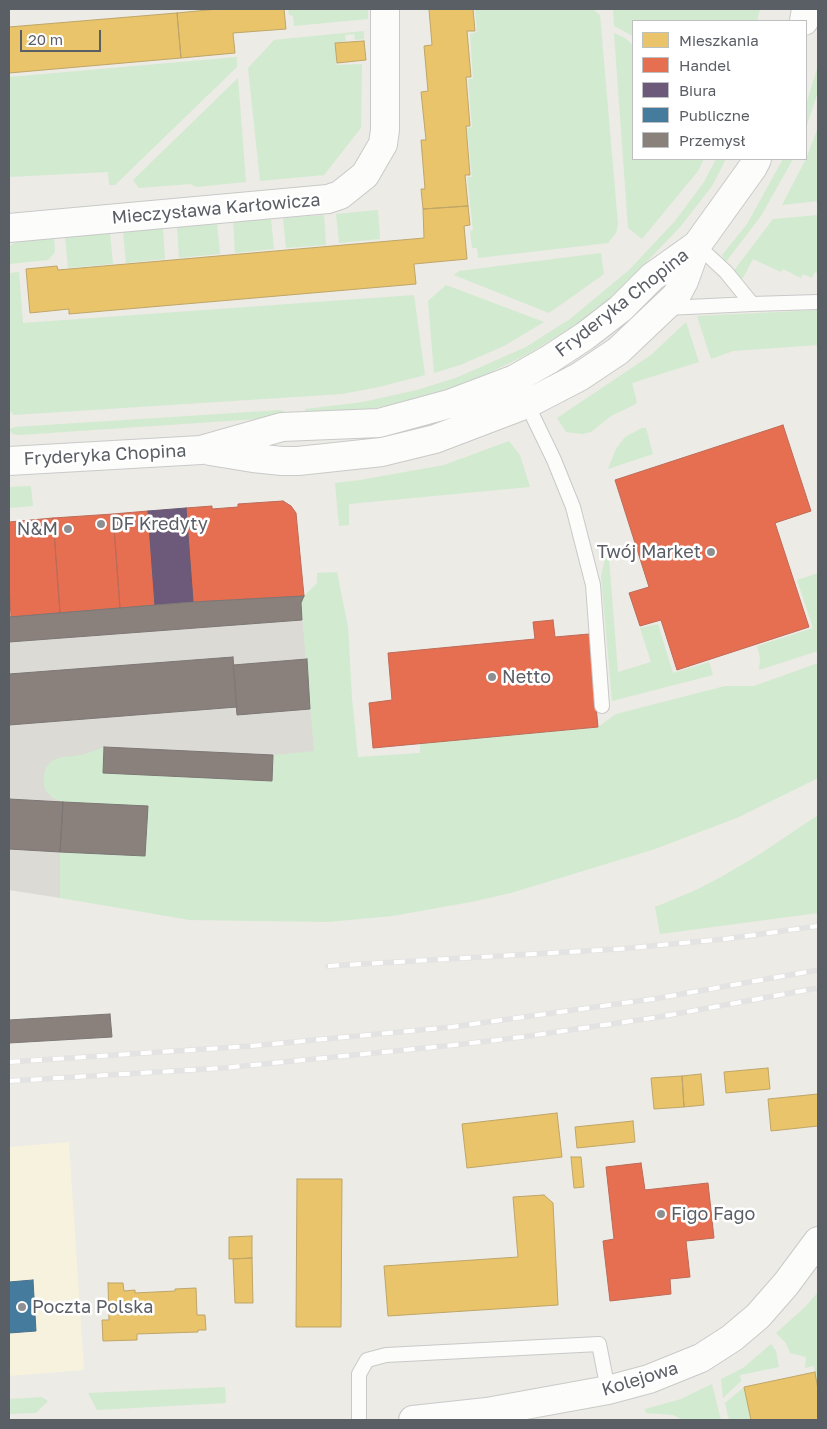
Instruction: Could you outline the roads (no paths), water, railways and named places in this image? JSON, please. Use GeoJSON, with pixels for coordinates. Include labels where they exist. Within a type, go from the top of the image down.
{"type":"FeatureCollection","features":[{"type":"Feature","properties":{"kind":"street","name":"Mieczysława Karłowicza"},"geometry":{"type":"LineString","coordinates":[[9,228],[328,199],[340,195],[365,175],[383,144],[385,130],[385,9]]}},
{"type":"Feature","properties":{"kind":"street","name":"Fryderyka Chopina"},"geometry":{"type":"LineString","coordinates":[[9,461],[201,450],[253,458],[298,461],[382,452],[435,438],[527,404],[579,377],[618,351],[665,308],[676,296],[684,281],[697,245],[756,160]]}},
{"type":"Feature","properties":{"kind":"street","name":"Fryderyka Chopina"},"geometry":{"type":"LineString","coordinates":[[201,450],[282,427],[379,423],[449,404],[515,379],[585,336],[620,309],[652,277],[697,245]]}},
{"type":"Feature","properties":{"kind":"street","name":"Kolejowa"},"geometry":{"type":"LineString","coordinates":[[413,1420],[487,1412],[608,1390],[649,1379],[700,1358],[732,1338],[758,1316],[786,1284],[818,1241]]}},
{"type":"Feature","properties":{"kind":"lane"},"geometry":{"type":"LineString","coordinates":[[697,245],[726,272],[752,304]]}},
{"type":"Feature","properties":{"kind":"lane"},"geometry":{"type":"LineString","coordinates":[[665,308],[818,302]]}},
{"type":"Feature","properties":{"kind":"lane"},"geometry":{"type":"LineString","coordinates":[[515,379],[554,460],[574,507],[593,585],[602,706]]}},
{"type":"Feature","properties":{"kind":"lane"},"geometry":{"type":"LineString","coordinates":[[359,1420],[359,1374],[367,1360],[386,1354],[599,1344],[608,1390]]}},
{"type":"Feature","properties":{"kind":"railway"},"geometry":{"type":"LineString","coordinates":[[328,966],[619,949],[725,939],[818,926]]}},
{"type":"Feature","properties":{"kind":"railway"},"geometry":{"type":"LineString","coordinates":[[9,1062],[251,1046],[452,1027],[653,999],[818,970]]}},
{"type":"Feature","properties":{"kind":"railway"},"geometry":{"type":"LineString","coordinates":[[9,1081],[223,1068],[455,1045],[659,1017],[818,988]]}},
{"type":"Feature","properties":{"kind":"place","name":"DF Kredyty"},"geometry":{"type":"Point","coordinates":[101,524]}},
{"type":"Feature","properties":{"kind":"place","name":"N&M"},"geometry":{"type":"Point","coordinates":[68,529]}},
{"type":"Feature","properties":{"kind":"place","name":"Twój Market"},"geometry":{"type":"Point","coordinates":[711,552]}},
{"type":"Feature","properties":{"kind":"place","name":"Netto"},"geometry":{"type":"Point","coordinates":[492,677]}},
{"type":"Feature","properties":{"kind":"place","name":"Figo Fago"},"geometry":{"type":"Point","coordinates":[661,1214]}},
{"type":"Feature","properties":{"kind":"place","name":"Poczta Polska"},"geometry":{"type":"Point","coordinates":[22,1307]}}]}
